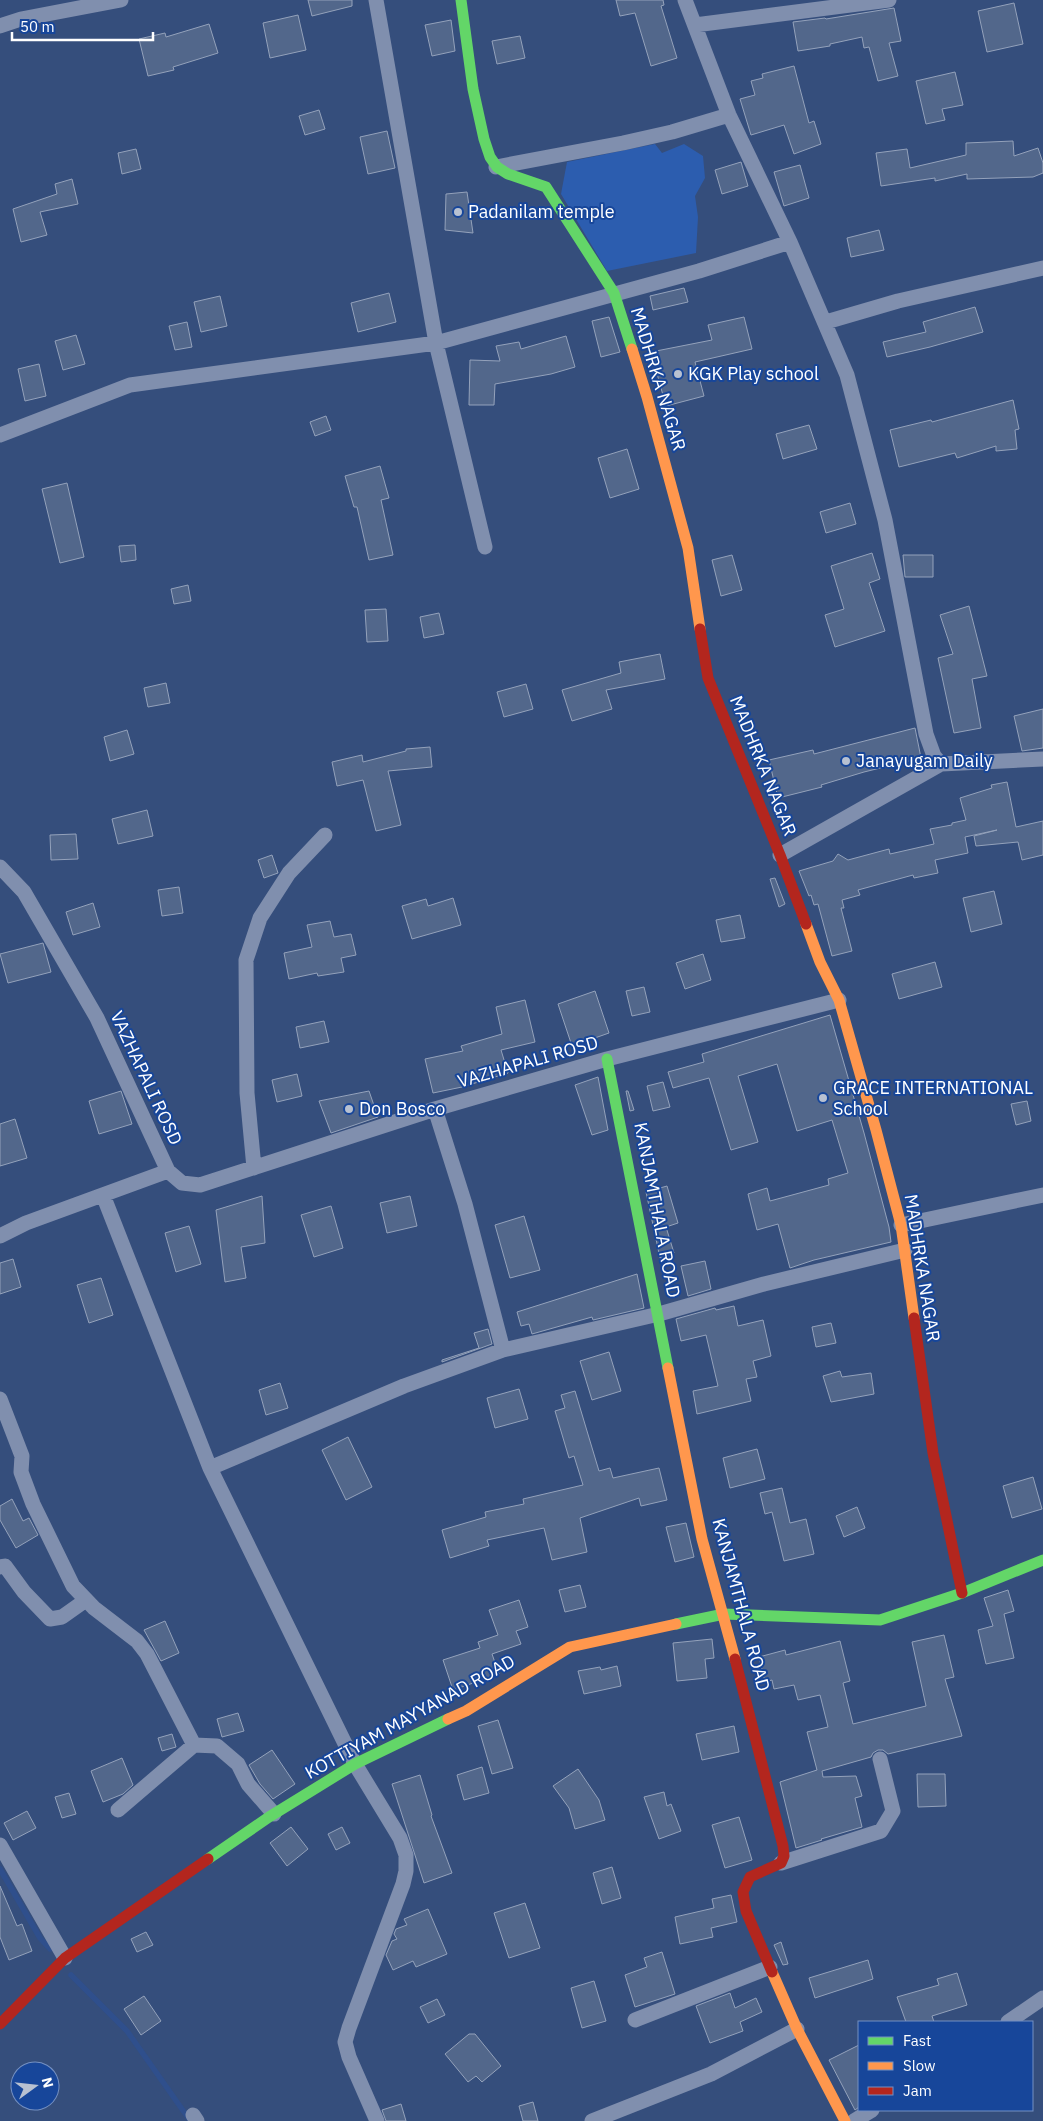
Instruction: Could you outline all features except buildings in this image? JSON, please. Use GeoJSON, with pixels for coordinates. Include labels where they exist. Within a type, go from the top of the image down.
{"type":"FeatureCollection","features":[{"type":"Feature","properties":{"kind":"street"},"geometry":{"type":"LineString","coordinates":[[0,26],[20,19],[121,0]]}},
{"type":"Feature","properties":{"kind":"street"},"geometry":{"type":"LineString","coordinates":[[376,0],[436,343],[485,547]]}},
{"type":"Feature","properties":{"kind":"street"},"geometry":{"type":"LineString","coordinates":[[460,0],[482,132],[489,156],[496,167],[624,143],[672,132],[729,114]]}},
{"type":"Feature","properties":{"kind":"street"},"geometry":{"type":"LineString","coordinates":[[685,0],[729,114],[790,242],[826,322],[847,375],[885,520],[926,734],[934,756],[940,764]]}},
{"type":"Feature","properties":{"kind":"street"},"geometry":{"type":"LineString","coordinates":[[695,25],[889,0]]}},
{"type":"Feature","properties":{"kind":"street","name":"MADHRKA NAGAR"},"geometry":{"type":"LineString","coordinates":[[496,167],[519,179],[546,186],[614,293],[647,397],[688,548],[708,678],[780,855],[820,962],[839,1000],[876,1130],[901,1225],[933,1453],[962,1592]]}},
{"type":"Feature","properties":{"kind":"street"},"geometry":{"type":"LineString","coordinates":[[0,435],[130,385],[436,343],[699,271],[790,242]]}},
{"type":"Feature","properties":{"kind":"street"},"geometry":{"type":"LineString","coordinates":[[826,322],[898,301],[1043,268]]}},
{"type":"Feature","properties":{"kind":"street"},"geometry":{"type":"LineString","coordinates":[[780,855],[940,764],[1043,759]]}},
{"type":"Feature","properties":{"kind":"street"},"geometry":{"type":"LineString","coordinates":[[254,1168],[247,1093],[246,960],[260,918],[289,873],[325,835]]}},
{"type":"Feature","properties":{"kind":"street","name":"VAZHAPALI ROSD"},"geometry":{"type":"LineString","coordinates":[[0,866],[24,892],[97,1018],[168,1171],[182,1183],[200,1185],[435,1109],[607,1058],[839,1000]]}},
{"type":"Feature","properties":{"kind":"street","name":"KANJAMTHALA ROAD"},"geometry":{"type":"LineString","coordinates":[[607,1058],[702,1539],[724,1614],[780,1832],[784,1856],[781,1863]]}},
{"type":"Feature","properties":{"kind":"street"},"geometry":{"type":"LineString","coordinates":[[435,1109],[465,1204],[503,1350]]}},
{"type":"Feature","properties":{"kind":"street"},"geometry":{"type":"LineString","coordinates":[[0,1236],[26,1223],[168,1171]]}},
{"type":"Feature","properties":{"kind":"street"},"geometry":{"type":"LineString","coordinates":[[103,1195],[210,1468],[355,1764],[400,1838],[406,1855],[406,1871],[403,1884],[345,2042],[349,2057],[377,2121]]}},
{"type":"Feature","properties":{"kind":"street"},"geometry":{"type":"LineString","coordinates":[[901,1225],[1043,1195]]}},
{"type":"Feature","properties":{"kind":"street"},"geometry":{"type":"LineString","coordinates":[[210,1468],[404,1386],[503,1350],[659,1314],[764,1284],[905,1250]]}},
{"type":"Feature","properties":{"kind":"street"},"geometry":{"type":"LineString","coordinates":[[0,1398],[22,1456],[22,1472],[33,1504],[73,1586],[94,1608],[137,1641],[147,1654],[194,1745]]}},
{"type":"Feature","properties":{"kind":"street","name":"KOTTIYAM MAYYANAD ROAD"},"geometry":{"type":"LineString","coordinates":[[0,2024],[65,1958],[274,1814],[355,1764],[466,1711],[570,1647],[724,1614],[880,1620],[962,1592],[1043,1560]]}},
{"type":"Feature","properties":{"kind":"street"},"geometry":{"type":"LineString","coordinates":[[0,1567],[5,1566],[24,1592],[50,1619],[62,1617],[86,1600]]}},
{"type":"Feature","properties":{"kind":"street"},"geometry":{"type":"LineString","coordinates":[[118,1810],[194,1745],[217,1746],[238,1764],[248,1784],[274,1814]]}},
{"type":"Feature","properties":{"kind":"street"},"geometry":{"type":"LineString","coordinates":[[845,2121],[797,2029],[746,1912],[743,1892],[750,1877],[781,1863],[881,1831],[893,1811],[880,1759]]}},
{"type":"Feature","properties":{"kind":"street"},"geometry":{"type":"LineString","coordinates":[[0,1845],[65,1958]]}},
{"type":"Feature","properties":{"kind":"street"},"geometry":{"type":"LineString","coordinates":[[635,2020],[770,1967]]}},
{"type":"Feature","properties":{"kind":"street"},"geometry":{"type":"LineString","coordinates":[[1009,2021],[1043,1998]]}},
{"type":"Feature","properties":{"kind":"street"},"geometry":{"type":"LineString","coordinates":[[602,2119],[711,2074],[797,2029]]}},
{"type":"Feature","properties":{"kind":"street"},"geometry":{"type":"LineString","coordinates":[[854,2121],[870,2111]]}},
{"type":"Feature","properties":{"kind":"shaded area"},"geometry":{"type":"Polygon","coordinates":[[[655,144],[662,153],[684,144],[703,156],[705,178],[695,196],[698,217],[696,253],[607,271],[561,194],[567,162],[655,144]]]}},
{"type":"Feature","properties":{"kind":"waterway"},"geometry":{"type":"LineString","coordinates":[[0,1869],[40,1938],[50,1949]]}},
{"type":"Feature","properties":{"kind":"waterway"},"geometry":{"type":"LineString","coordinates":[[71,1975],[127,2031],[189,2119]]}},
{"type":"Feature","properties":{"kind":"traffic: fast"},"geometry":{"type":"LineString","coordinates":[[461,0],[473,89],[490,157],[497,167],[508,174],[546,187],[614,293],[632,349]]}},
{"type":"Feature","properties":{"kind":"traffic: fast"},"geometry":{"type":"LineString","coordinates":[[607,1059],[668,1368]]}},
{"type":"Feature","properties":{"kind":"traffic: fast"},"geometry":{"type":"LineString","coordinates":[[676,1624],[724,1614],[880,1620],[962,1593],[1043,1560]]}},
{"type":"Feature","properties":{"kind":"traffic: fast"},"geometry":{"type":"LineString","coordinates":[[208,1859],[269,1817],[355,1764],[448,1719]]}},
{"type":"Feature","properties":{"kind":"traffic: slow"},"geometry":{"type":"LineString","coordinates":[[632,349],[688,548],[700,629]]}},
{"type":"Feature","properties":{"kind":"traffic: slow"},"geometry":{"type":"LineString","coordinates":[[806,924],[820,962],[839,1000],[876,1130],[901,1225],[914,1318]]}},
{"type":"Feature","properties":{"kind":"traffic: slow"},"geometry":{"type":"LineString","coordinates":[[668,1368],[702,1539],[735,1659]]}},
{"type":"Feature","properties":{"kind":"traffic: slow"},"geometry":{"type":"LineString","coordinates":[[448,1719],[466,1711],[570,1647],[676,1624]]}},
{"type":"Feature","properties":{"kind":"traffic: slow"},"geometry":{"type":"LineString","coordinates":[[772,1972],[797,2029],[845,2121]]}},
{"type":"Feature","properties":{"kind":"traffic: jam"},"geometry":{"type":"LineString","coordinates":[[700,629],[708,678],[806,924]]}},
{"type":"Feature","properties":{"kind":"traffic: jam"},"geometry":{"type":"LineString","coordinates":[[914,1318],[933,1453],[962,1593]]}},
{"type":"Feature","properties":{"kind":"traffic: jam"},"geometry":{"type":"LineString","coordinates":[[735,1659],[783,1846],[784,1856],[781,1863],[750,1877],[743,1892],[746,1911],[772,1972]]}},
{"type":"Feature","properties":{"kind":"traffic: jam"},"geometry":{"type":"LineString","coordinates":[[0,2024],[65,1958],[208,1859]]}},
{"type":"Feature","properties":{"kind":"place","name":"Padanilam temple"},"geometry":{"type":"Point","coordinates":[458,212]}},
{"type":"Feature","properties":{"kind":"place","name":"KGK Play school"},"geometry":{"type":"Point","coordinates":[678,374]}},
{"type":"Feature","properties":{"kind":"place","name":"Janayugam Daily"},"geometry":{"type":"Point","coordinates":[846,761]}},
{"type":"Feature","properties":{"kind":"place","name":"GRACE INTERNATIONAL School"},"geometry":{"type":"Point","coordinates":[823,1098]}},
{"type":"Feature","properties":{"kind":"place","name":"Don Bosco"},"geometry":{"type":"Point","coordinates":[349,1109]}}]}
